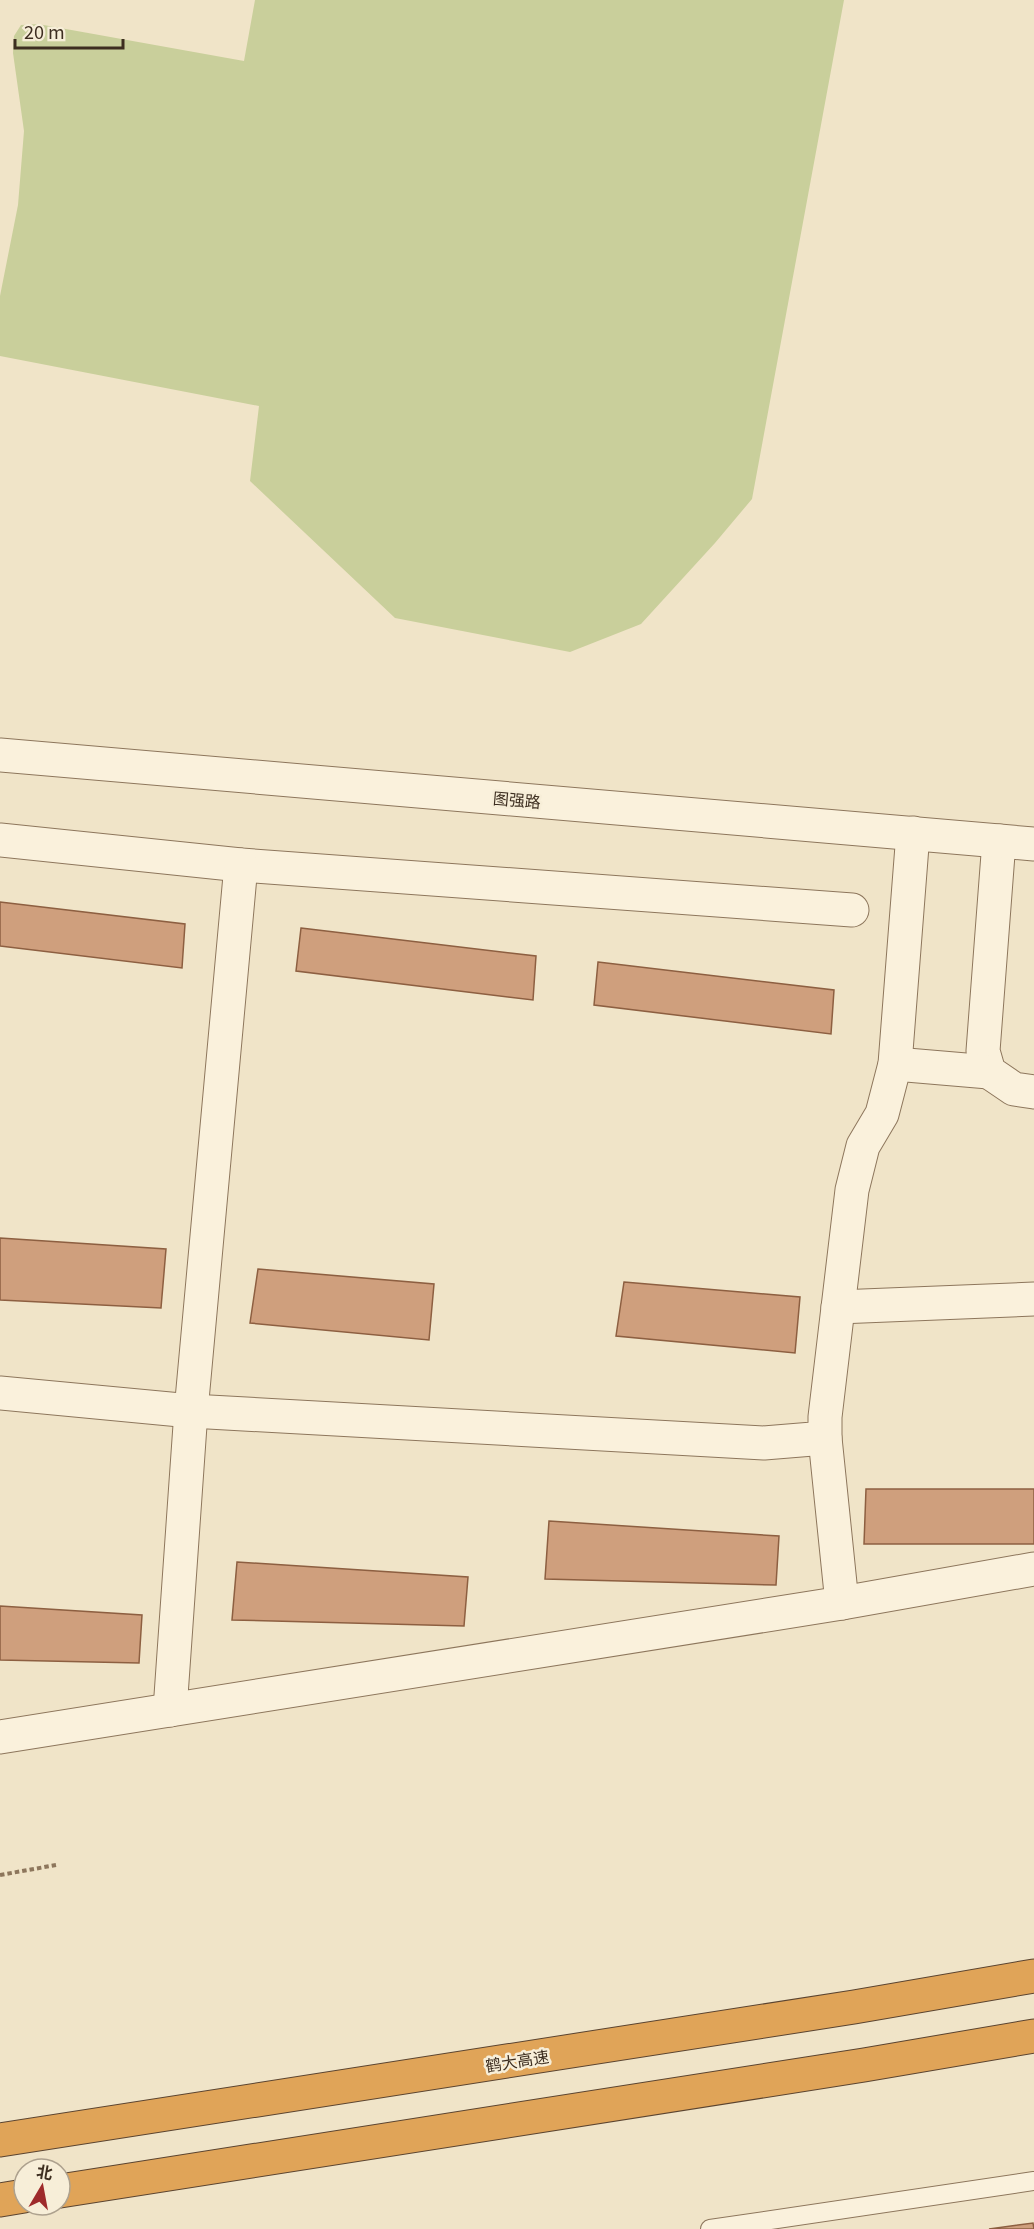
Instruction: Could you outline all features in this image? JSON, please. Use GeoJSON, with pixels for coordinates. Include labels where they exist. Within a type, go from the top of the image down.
{"type":"FeatureCollection","features":[{"type":"Feature","properties":{"kind":"highway","name":"鹤大高速"},"geometry":{"type":"LineString","coordinates":[[0,2140],[831,2011],[1034,1976]]}},
{"type":"Feature","properties":{"kind":"highway"},"geometry":{"type":"LineString","coordinates":[[72,2189],[864,2066],[1034,2036]]}},
{"type":"Feature","properties":{"kind":"street","name":"图强路"},"geometry":{"type":"LineString","coordinates":[[0,754],[1034,844]]}},
{"type":"Feature","properties":{"kind":"street"},"geometry":{"type":"LineString","coordinates":[[842,1603],[825,1438],[825,1417],[852,1190],[863,1146],[882,1114],[895,1064],[913,833]]}},
{"type":"Feature","properties":{"kind":"street"},"geometry":{"type":"LineString","coordinates":[[0,840],[241,865],[852,910]]}},
{"type":"Feature","properties":{"kind":"street"},"geometry":{"type":"LineString","coordinates":[[989,1072],[983,1051],[999,841]]}},
{"type":"Feature","properties":{"kind":"street"},"geometry":{"type":"LineString","coordinates":[[170,1710],[190,1411],[241,865]]}},
{"type":"Feature","properties":{"kind":"street"},"geometry":{"type":"LineString","coordinates":[[895,1064],[989,1072],[1014,1089],[1034,1092]]}},
{"type":"Feature","properties":{"kind":"street"},"geometry":{"type":"LineString","coordinates":[[838,1307],[1034,1299]]}},
{"type":"Feature","properties":{"kind":"street"},"geometry":{"type":"LineString","coordinates":[[0,1393],[190,1411],[764,1443],[825,1438]]}},
{"type":"Feature","properties":{"kind":"street"},"geometry":{"type":"LineString","coordinates":[[0,1737],[842,1603],[1034,1569]]}},
{"type":"Feature","properties":{"kind":"lane"},"geometry":{"type":"LineString","coordinates":[[710,2229],[1034,2181]]}},
{"type":"Feature","properties":{"kind":"path"},"geometry":{"type":"LineString","coordinates":[[0,1875],[56,1865]]}},
{"type":"Feature","properties":{"kind":"green space"},"geometry":{"type":"Polygon","coordinates":[[[255,0],[844,0],[752,499],[641,624],[570,652],[395,618],[250,481],[259,406],[0,356],[0,296],[18,205],[24,131],[13,53],[14,36],[21,25],[38,24],[244,61],[255,0]]]}},
{"type":"Feature","properties":{"kind":"building"},"geometry":{"type":"Polygon","coordinates":[[[0,902],[185,924],[182,968],[0,946],[0,902]]]}},
{"type":"Feature","properties":{"kind":"building"},"geometry":{"type":"Polygon","coordinates":[[[301,928],[536,956],[533,1000],[296,971],[301,928]]]}},
{"type":"Feature","properties":{"kind":"building"},"geometry":{"type":"Polygon","coordinates":[[[598,962],[834,990],[831,1034],[594,1005],[598,962]]]}},
{"type":"Feature","properties":{"kind":"building"},"geometry":{"type":"Polygon","coordinates":[[[0,1238],[166,1249],[161,1308],[0,1300],[0,1238]]]}},
{"type":"Feature","properties":{"kind":"building"},"geometry":{"type":"Polygon","coordinates":[[[258,1269],[434,1284],[429,1340],[250,1323],[258,1269]]]}},
{"type":"Feature","properties":{"kind":"building"},"geometry":{"type":"Polygon","coordinates":[[[624,1282],[800,1297],[795,1353],[616,1336],[624,1282]]]}},
{"type":"Feature","properties":{"kind":"building"},"geometry":{"type":"Polygon","coordinates":[[[866,1489],[1034,1489],[1034,1544],[864,1544],[866,1489]]]}},
{"type":"Feature","properties":{"kind":"building"},"geometry":{"type":"Polygon","coordinates":[[[549,1521],[779,1536],[776,1585],[545,1579],[549,1521]]]}},
{"type":"Feature","properties":{"kind":"building"},"geometry":{"type":"Polygon","coordinates":[[[237,1562],[468,1577],[464,1626],[232,1620],[237,1562]]]}},
{"type":"Feature","properties":{"kind":"building"},"geometry":{"type":"Polygon","coordinates":[[[0,1606],[142,1615],[139,1663],[0,1660],[0,1606]]]}},
{"type":"Feature","properties":{"kind":"building"},"geometry":{"type":"Polygon","coordinates":[[[1033,2223],[1034,2229],[989,2229],[1033,2223]]]}}]}
